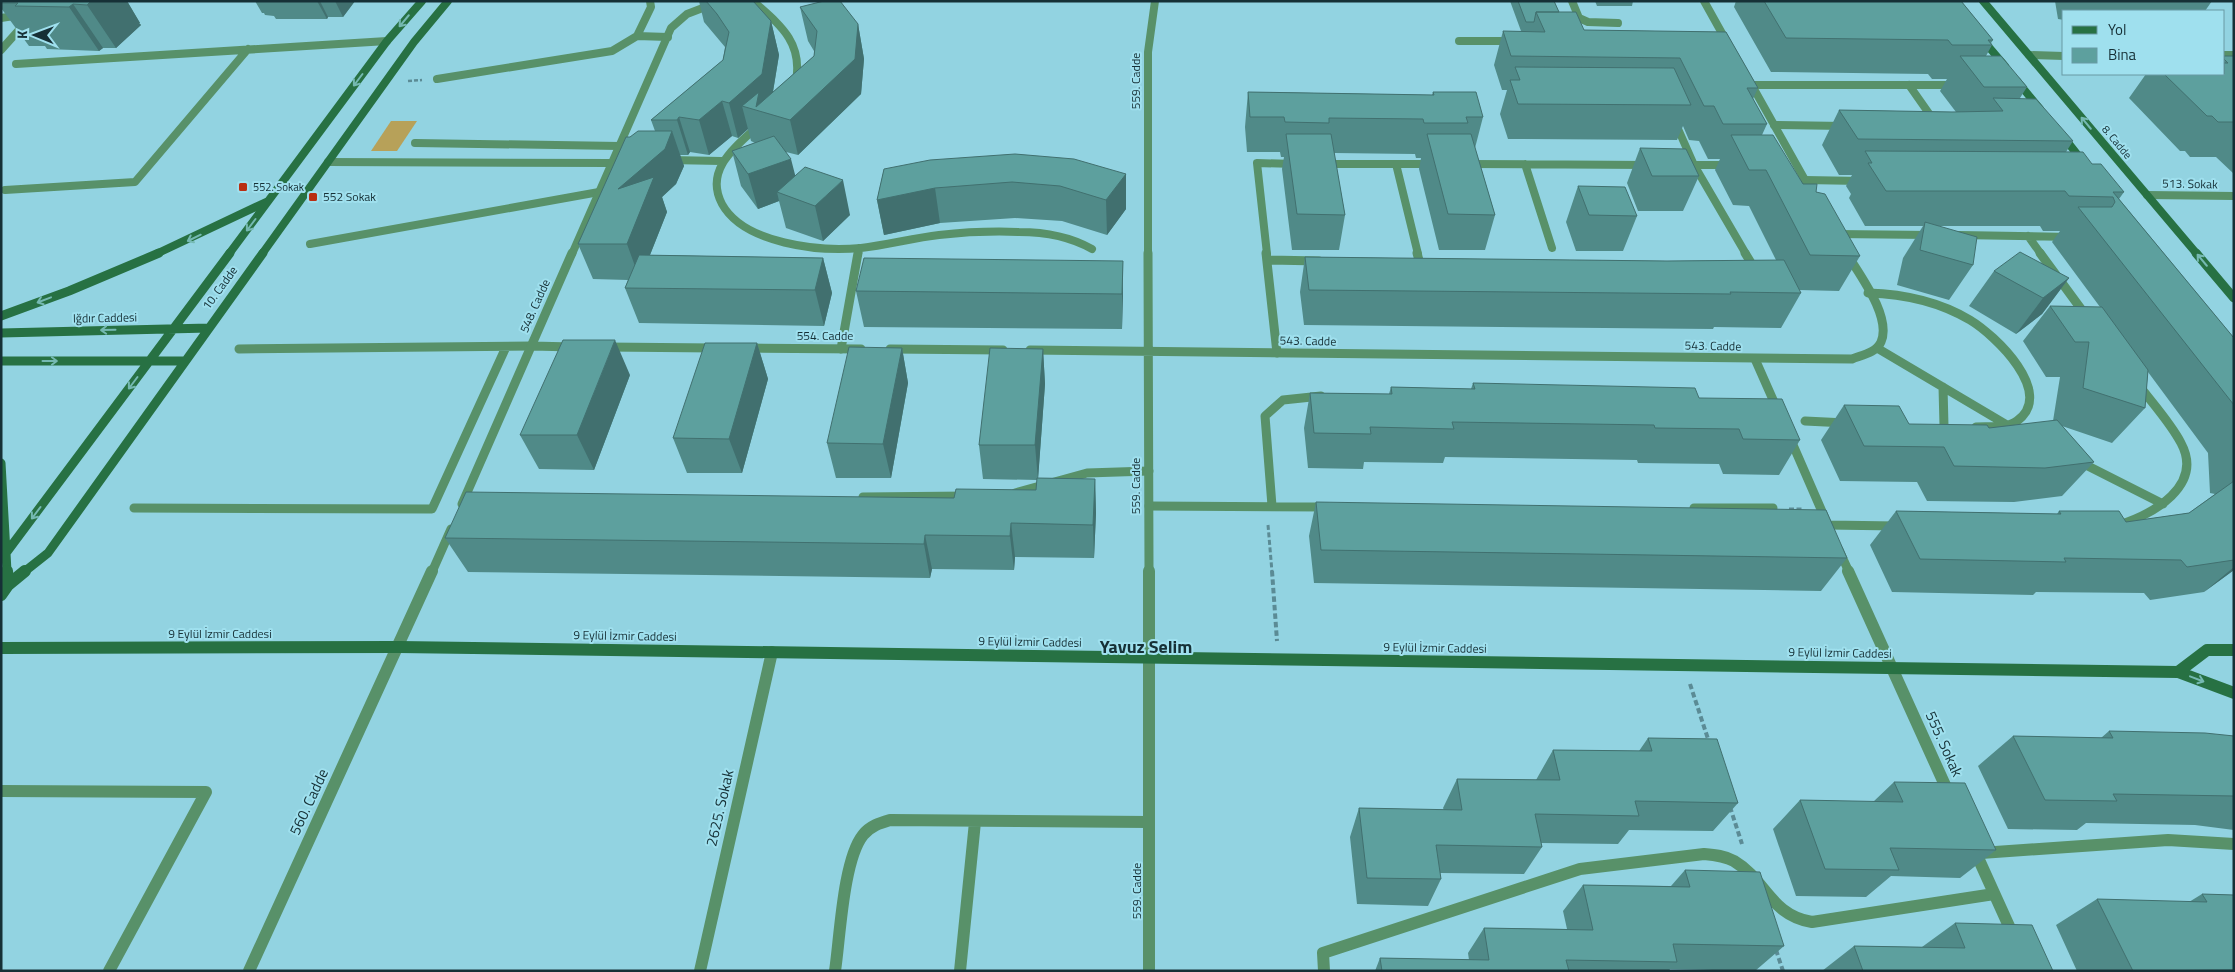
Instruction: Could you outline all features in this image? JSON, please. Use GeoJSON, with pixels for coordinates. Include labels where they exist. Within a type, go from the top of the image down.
{"type":"FeatureCollection","features":[{"type":"Feature","properties":{"kind":"main road","name":"10. Cadde"},"geometry":{"type":"LineString","coordinates":[[6,553],[387,41],[422,1]]}},
{"type":"Feature","properties":{"kind":"main road","name":"10. Cadde"},"geometry":{"type":"LineString","coordinates":[[1,595],[8,585],[48,553],[414,42],[448,1]]}},
{"type":"Feature","properties":{"kind":"main road","name":"8. Cadde"},"geometry":{"type":"LineString","coordinates":[[1983,1],[2234,298]]}},
{"type":"Feature","properties":{"kind":"main road"},"geometry":{"type":"LineString","coordinates":[[1977,32],[2044,114]]}},
{"type":"Feature","properties":{"kind":"main road"},"geometry":{"type":"LineString","coordinates":[[2056,128],[2088,167]]}},
{"type":"Feature","properties":{"kind":"main road"},"geometry":{"type":"LineString","coordinates":[[1,316],[105,277],[188,240],[269,200]]}},
{"type":"Feature","properties":{"kind":"main road","name":"Iğdır Caddesi"},"geometry":{"type":"LineString","coordinates":[[1,333],[209,328]]}},
{"type":"Feature","properties":{"kind":"main road"},"geometry":{"type":"LineString","coordinates":[[1,361],[185,361]]}},
{"type":"Feature","properties":{"kind":"main road"},"geometry":{"type":"LineString","coordinates":[[1,463],[8,585]]}},
{"type":"Feature","properties":{"kind":"main road","name":"9 Eylül İzmir Caddesi"},"geometry":{"type":"LineString","coordinates":[[1,648],[399,647],[2178,672],[2234,693]]}},
{"type":"Feature","properties":{"kind":"main road"},"geometry":{"type":"LineString","coordinates":[[2178,672],[2206,650],[2234,650]]}},
{"type":"Feature","properties":{"kind":"street"},"geometry":{"type":"LineString","coordinates":[[637,36],[651,7],[650,1]]}},
{"type":"Feature","properties":{"kind":"street","name":"548. Cadde"},"geometry":{"type":"LineString","coordinates":[[399,647],[455,520],[469,498],[532,346],[674,24],[683,17],[721,1]]}},
{"type":"Feature","properties":{"kind":"street"},"geometry":{"type":"LineString","coordinates":[[753,1],[784,28],[793,40],[799,64],[798,75],[791,92]]}},
{"type":"Feature","properties":{"kind":"street","name":"559. Cadde"},"geometry":{"type":"LineString","coordinates":[[1149,971],[1148,52],[1155,1]]}},
{"type":"Feature","properties":{"kind":"street"},"geometry":{"type":"LineString","coordinates":[[1572,1],[1580,18],[1588,22],[1618,23]]}},
{"type":"Feature","properties":{"kind":"street"},"geometry":{"type":"LineString","coordinates":[[1704,1],[1732,50]]}},
{"type":"Feature","properties":{"kind":"street"},"geometry":{"type":"LineString","coordinates":[[1,18],[34,14],[1,50]]}},
{"type":"Feature","properties":{"kind":"street"},"geometry":{"type":"LineString","coordinates":[[437,79],[608,52],[637,36],[668,37]]}},
{"type":"Feature","properties":{"kind":"street"},"geometry":{"type":"LineString","coordinates":[[16,64],[387,41]]}},
{"type":"Feature","properties":{"kind":"street"},"geometry":{"type":"LineString","coordinates":[[1458,41],[1518,41]]}},
{"type":"Feature","properties":{"kind":"street"},"geometry":{"type":"LineString","coordinates":[[1717,42],[1727,42]]}},
{"type":"Feature","properties":{"kind":"street"},"geometry":{"type":"LineString","coordinates":[[5,190],[135,182],[248,50]]}},
{"type":"Feature","properties":{"kind":"street"},"geometry":{"type":"LineString","coordinates":[[2029,55],[2062,56]]}},
{"type":"Feature","properties":{"kind":"street"},"geometry":{"type":"LineString","coordinates":[[1746,76],[1774,125],[1791,165],[1805,180],[1818,203]]}},
{"type":"Feature","properties":{"kind":"street"},"geometry":{"type":"LineString","coordinates":[[1751,84],[1964,85]]}},
{"type":"Feature","properties":{"kind":"street"},"geometry":{"type":"LineString","coordinates":[[1909,85],[1939,127],[1929,127]]}},
{"type":"Feature","properties":{"kind":"street"},"geometry":{"type":"LineString","coordinates":[[1672,114],[1694,165],[1756,271],[1746,271]]}},
{"type":"Feature","properties":{"kind":"street"},"geometry":{"type":"LineString","coordinates":[[766,118],[722,161],[716,176],[718,200],[728,214],[754,233],[784,242],[859,248],[951,234],[1013,232],[1067,237],[1092,248]]}},
{"type":"Feature","properties":{"kind":"street"},"geometry":{"type":"LineString","coordinates":[[1774,125],[1851,126]]}},
{"type":"Feature","properties":{"kind":"street"},"geometry":{"type":"LineString","coordinates":[[415,143],[620,146]]}},
{"type":"Feature","properties":{"kind":"street"},"geometry":{"type":"LineString","coordinates":[[658,160],[722,161]]}},
{"type":"Feature","properties":{"kind":"street"},"geometry":{"type":"LineString","coordinates":[[328,162],[612,162]]}},
{"type":"Feature","properties":{"kind":"street"},"geometry":{"type":"LineString","coordinates":[[1277,353],[1257,164],[1306,164]]}},
{"type":"Feature","properties":{"kind":"street"},"geometry":{"type":"LineString","coordinates":[[1316,164],[1445,164]]}},
{"type":"Feature","properties":{"kind":"street"},"geometry":{"type":"LineString","coordinates":[[1396,164],[1420,264]]}},
{"type":"Feature","properties":{"kind":"street"},"geometry":{"type":"LineString","coordinates":[[1455,164],[1654,165]]}},
{"type":"Feature","properties":{"kind":"street"},"geometry":{"type":"LineString","coordinates":[[1525,164],[1552,248]]}},
{"type":"Feature","properties":{"kind":"street"},"geometry":{"type":"LineString","coordinates":[[1684,165],[1740,165]]}},
{"type":"Feature","properties":{"kind":"street"},"geometry":{"type":"LineString","coordinates":[[1805,180],[1874,181]]}},
{"type":"Feature","properties":{"kind":"street"},"geometry":{"type":"LineString","coordinates":[[310,244],[599,192]]}},
{"type":"Feature","properties":{"kind":"street","name":"513. Sokak"},"geometry":{"type":"LineString","coordinates":[[2147,195],[2234,196]]}},
{"type":"Feature","properties":{"kind":"street"},"geometry":{"type":"LineString","coordinates":[[1941,235],[1833,230],[1884,324],[1884,336],[1877,348],[2024,433]]}},
{"type":"Feature","properties":{"kind":"street"},"geometry":{"type":"LineString","coordinates":[[1951,235],[2083,237]]}},
{"type":"Feature","properties":{"kind":"street"},"geometry":{"type":"LineString","coordinates":[[2028,236],[2092,324]]}},
{"type":"Feature","properties":{"kind":"street"},"geometry":{"type":"LineString","coordinates":[[841,349],[859,248]]}},
{"type":"Feature","properties":{"kind":"street"},"geometry":{"type":"LineString","coordinates":[[1267,260],[1324,261]]}},
{"type":"Feature","properties":{"kind":"street"},"geometry":{"type":"LineString","coordinates":[[1410,263],[1430,264]]}},
{"type":"Feature","properties":{"kind":"street"},"geometry":{"type":"LineString","coordinates":[[1868,293],[1896,293],[1927,301],[1970,320],[1998,341],[2018,365],[2029,390],[2025,413],[2017,421],[2007,424],[1959,427],[1939,426],[1943,387]]}},
{"type":"Feature","properties":{"kind":"street","name":"554. Cadde"},"geometry":{"type":"LineString","coordinates":[[240,349],[532,346],[1149,351]]}},
{"type":"Feature","properties":{"kind":"street"},"geometry":{"type":"LineString","coordinates":[[134,508],[432,509],[506,347]]}},
{"type":"Feature","properties":{"kind":"street","name":"543. Cadde"},"geometry":{"type":"LineString","coordinates":[[1149,351],[1845,360],[1865,356],[1877,348]]}},
{"type":"Feature","properties":{"kind":"street","name":"555. Sokak"},"geometry":{"type":"LineString","coordinates":[[1755,359],[1891,668],[1956,809]]}},
{"type":"Feature","properties":{"kind":"street"},"geometry":{"type":"LineString","coordinates":[[2106,527],[2138,518],[2162,504],[2180,490],[2187,469],[2185,450],[2134,379]]}},
{"type":"Feature","properties":{"kind":"street"},"geometry":{"type":"LineString","coordinates":[[1269,506],[1266,416],[1273,404],[1292,397],[1332,396]]}},
{"type":"Feature","properties":{"kind":"street"},"geometry":{"type":"LineString","coordinates":[[1805,421],[1854,423]]}},
{"type":"Feature","properties":{"kind":"street"},"geometry":{"type":"LineString","coordinates":[[2067,456],[2162,504]]}},
{"type":"Feature","properties":{"kind":"street"},"geometry":{"type":"LineString","coordinates":[[1005,496],[1088,473],[1148,471]]}},
{"type":"Feature","properties":{"kind":"street"},"geometry":{"type":"LineString","coordinates":[[855,497],[979,496]]}},
{"type":"Feature","properties":{"kind":"street"},"geometry":{"type":"LineString","coordinates":[[1149,506],[1340,507]]}},
{"type":"Feature","properties":{"kind":"street"},"geometry":{"type":"LineString","coordinates":[[1685,508],[1773,508]]}},
{"type":"Feature","properties":{"kind":"street"},"geometry":{"type":"LineString","coordinates":[[1832,534],[1906,526]]}},
{"type":"Feature","properties":{"kind":"street","name":"560. Cadde"},"geometry":{"type":"LineString","coordinates":[[249,971],[399,647]]}},
{"type":"Feature","properties":{"kind":"street","name":"2625. Sokak"},"geometry":{"type":"LineString","coordinates":[[700,971],[772,652]]}},
{"type":"Feature","properties":{"kind":"street"},"geometry":{"type":"LineString","coordinates":[[1,791],[206,792],[109,971]]}},
{"type":"Feature","properties":{"kind":"street"},"geometry":{"type":"LineString","coordinates":[[835,971],[852,859],[861,838],[873,825],[890,820],[1149,822]]}},
{"type":"Feature","properties":{"kind":"street"},"geometry":{"type":"LineString","coordinates":[[960,971],[975,822]]}},
{"type":"Feature","properties":{"kind":"street"},"geometry":{"type":"LineString","coordinates":[[1968,836],[2017,945]]}},
{"type":"Feature","properties":{"kind":"street"},"geometry":{"type":"LineString","coordinates":[[1976,854],[2127,842],[2213,840],[2234,844]]}},
{"type":"Feature","properties":{"kind":"street"},"geometry":{"type":"LineString","coordinates":[[1324,971],[1323,954],[1580,869],[1719,854],[1734,860],[1753,877],[1776,904],[1793,917],[1812,922],[1994,894]]}},
{"type":"Feature","properties":{"kind":"path"},"geometry":{"type":"LineString","coordinates":[[386,82],[437,79]]}},
{"type":"Feature","properties":{"kind":"path"},"geometry":{"type":"LineString","coordinates":[[1269,506],[1279,659]]}},
{"type":"Feature","properties":{"kind":"path"},"geometry":{"type":"LineString","coordinates":[[1773,508],[1822,509]]}},
{"type":"Feature","properties":{"kind":"path"},"geometry":{"type":"LineString","coordinates":[[1684,665],[1711,748]]}},
{"type":"Feature","properties":{"kind":"path"},"geometry":{"type":"LineString","coordinates":[[1729,803],[1753,877]]}},
{"type":"Feature","properties":{"kind":"path"},"geometry":{"type":"LineString","coordinates":[[1774,943],[1783,971]]}},
{"type":"Feature","properties":{"kind":"shaded area"},"geometry":{"type":"Polygon","coordinates":[[[391,121],[417,121],[397,151],[371,151],[391,121]]]}},
{"type":"Feature","properties":{"kind":"building"},"geometry":{"type":"Polygon","coordinates":[[[1,1],[91,1],[87,5],[73,4],[69,7],[15,6],[18,3],[1,3],[1,1]]]}},
{"type":"Feature","properties":{"kind":"building"},"geometry":{"type":"Polygon","coordinates":[[[706,1],[753,1],[771,21],[762,74],[729,103],[722,101],[699,120],[679,117],[677,120],[651,120],[723,60],[729,32],[706,1]]]}},
{"type":"Feature","properties":{"kind":"building"},"geometry":{"type":"Polygon","coordinates":[[[824,1],[840,1],[858,24],[855,59],[790,120],[742,106],[759,92],[756,107],[814,56],[817,31],[800,7],[824,1]]]}},
{"type":"Feature","properties":{"kind":"building"},"geometry":{"type":"Polygon","coordinates":[[[1518,1],[1554,1],[1559,12],[1536,12],[1534,22],[1526,22],[1518,1]]]}},
{"type":"Feature","properties":{"kind":"building"},"geometry":{"type":"Polygon","coordinates":[[[1764,1],[1961,1],[1993,40],[1988,40],[1992,45],[1952,45],[1948,40],[1786,38],[1764,1]]]}},
{"type":"Feature","properties":{"kind":"building"},"geometry":{"type":"Polygon","coordinates":[[[1536,12],[1576,12],[1584,30],[1726,32],[1758,88],[1747,88],[1767,124],[1723,124],[1714,106],[1704,106],[1680,58],[1511,56],[1503,31],[1545,32],[1536,12]]]}},
{"type":"Feature","properties":{"kind":"building"},"geometry":{"type":"Polygon","coordinates":[[[1960,56],[2001,56],[2027,87],[1984,87],[1960,56]]]}},
{"type":"Feature","properties":{"kind":"building"},"geometry":{"type":"Polygon","coordinates":[[[2225,56],[2234,56],[2234,122],[2218,122],[2212,116],[2207,116],[2165,75],[2225,75],[2225,63],[2228,63],[2225,60],[2225,56]]]}},
{"type":"Feature","properties":{"kind":"building"},"geometry":{"type":"Polygon","coordinates":[[[1515,67],[1674,68],[1691,105],[1518,104],[1510,80],[1520,80],[1515,67]]]}},
{"type":"Feature","properties":{"kind":"building"},"geometry":{"type":"Polygon","coordinates":[[[1248,92],[1434,95],[1433,92],[1476,92],[1483,117],[1466,117],[1468,123],[1424,123],[1423,119],[1329,118],[1329,123],[1285,122],[1284,117],[1250,117],[1248,92]]]}},
{"type":"Feature","properties":{"kind":"building"},"geometry":{"type":"Polygon","coordinates":[[[1993,98],[2036,99],[2073,141],[1858,139],[1839,110],[2003,111],[1993,98]]]}},
{"type":"Feature","properties":{"kind":"building"},"geometry":{"type":"Polygon","coordinates":[[[638,131],[672,131],[665,149],[618,189],[654,177],[627,244],[578,244],[626,137],[630,137],[638,131]]]}},
{"type":"Feature","properties":{"kind":"building"},"geometry":{"type":"Polygon","coordinates":[[[1286,134],[1331,134],[1345,215],[1297,214],[1286,134]]]}},
{"type":"Feature","properties":{"kind":"building"},"geometry":{"type":"Polygon","coordinates":[[[1427,134],[1471,134],[1495,215],[1448,214],[1427,134]]]}},
{"type":"Feature","properties":{"kind":"building"},"geometry":{"type":"Polygon","coordinates":[[[1731,135],[1773,135],[1803,184],[1817,184],[1816,192],[1825,194],[1860,256],[1810,255],[1766,170],[1749,170],[1731,135]]]}},
{"type":"Feature","properties":{"kind":"building"},"geometry":{"type":"Polygon","coordinates":[[[774,136],[791,159],[748,174],[732,151],[774,136]]]}},
{"type":"Feature","properties":{"kind":"building"},"geometry":{"type":"Polygon","coordinates":[[[1640,148],[1686,149],[1699,176],[1652,176],[1640,148]]]}},
{"type":"Feature","properties":{"kind":"building"},"geometry":{"type":"Polygon","coordinates":[[[1865,151],[2083,152],[2092,164],[2101,164],[2124,192],[2113,192],[2234,338],[2234,405],[2078,207],[2112,207],[2115,202],[2113,197],[2069,196],[2065,191],[1886,191],[1868,163],[1872,163],[1865,151]]]}},
{"type":"Feature","properties":{"kind":"building"},"geometry":{"type":"Polygon","coordinates":[[[1015,154],[1074,159],[1126,174],[1106,200],[1060,186],[1012,182],[935,188],[877,200],[884,169],[930,160],[1015,154]]]}},
{"type":"Feature","properties":{"kind":"building"},"geometry":{"type":"Polygon","coordinates":[[[805,167],[843,180],[815,206],[777,192],[805,167]]]}},
{"type":"Feature","properties":{"kind":"building"},"geometry":{"type":"Polygon","coordinates":[[[1578,186],[1625,187],[1637,216],[1589,215],[1578,186]]]}},
{"type":"Feature","properties":{"kind":"building"},"geometry":{"type":"Polygon","coordinates":[[[1925,222],[1977,237],[1973,265],[1920,250],[1925,222]]]}},
{"type":"Feature","properties":{"kind":"building"},"geometry":{"type":"Polygon","coordinates":[[[2020,252],[2069,278],[2043,298],[1994,271],[2020,252]]]}},
{"type":"Feature","properties":{"kind":"building"},"geometry":{"type":"Polygon","coordinates":[[[639,255],[823,258],[815,290],[625,288],[639,255]]]}},
{"type":"Feature","properties":{"kind":"building"},"geometry":{"type":"Polygon","coordinates":[[[1305,257],[1667,261],[1784,260],[1801,293],[1309,290],[1305,257]]]}},
{"type":"Feature","properties":{"kind":"building"},"geometry":{"type":"Polygon","coordinates":[[[864,258],[1123,261],[1122,294],[856,291],[864,258]]]}},
{"type":"Feature","properties":{"kind":"building"},"geometry":{"type":"Polygon","coordinates":[[[2050,306],[2102,307],[2148,370],[2145,408],[2083,388],[2089,342],[2075,342],[2050,306]]]}},
{"type":"Feature","properties":{"kind":"building"},"geometry":{"type":"Polygon","coordinates":[[[563,340],[615,340],[577,435],[520,435],[563,340]]]}},
{"type":"Feature","properties":{"kind":"building"},"geometry":{"type":"Polygon","coordinates":[[[705,343],[757,343],[729,439],[673,438],[705,343]]]}},
{"type":"Feature","properties":{"kind":"building"},"geometry":{"type":"Polygon","coordinates":[[[849,347],[902,348],[883,444],[827,443],[849,347]]]}},
{"type":"Feature","properties":{"kind":"building"},"geometry":{"type":"Polygon","coordinates":[[[990,348],[1043,349],[1035,445],[979,445],[990,348]]]}},
{"type":"Feature","properties":{"kind":"building"},"geometry":{"type":"Polygon","coordinates":[[[1473,383],[1695,388],[1699,398],[1782,399],[1800,440],[1743,439],[1739,429],[1655,428],[1654,425],[1452,422],[1454,429],[1370,427],[1371,434],[1314,433],[1310,393],[1392,394],[1391,387],[1475,389],[1473,383]]]}},
{"type":"Feature","properties":{"kind":"building"},"geometry":{"type":"Polygon","coordinates":[[[1844,405],[1899,406],[1909,424],[1987,425],[1989,428],[2057,420],[2094,462],[2045,468],[1954,466],[1944,447],[1864,446],[1844,405]]]}},
{"type":"Feature","properties":{"kind":"building"},"geometry":{"type":"Polygon","coordinates":[[[1037,478],[1095,479],[1093,525],[1011,523],[1010,536],[925,535],[924,544],[445,538],[466,492],[954,498],[956,489],[1036,490],[1037,478]]]}},
{"type":"Feature","properties":{"kind":"building"},"geometry":{"type":"Polygon","coordinates":[[[2234,481],[2234,560],[2187,567],[2181,560],[2064,558],[2066,562],[1920,559],[1896,511],[2061,514],[2059,511],[2119,511],[2126,522],[2189,513],[2234,481]]]}},
{"type":"Feature","properties":{"kind":"building"},"geometry":{"type":"Polygon","coordinates":[[[1316,502],[1826,510],[1847,558],[1321,550],[1316,502]]]}},
{"type":"Feature","properties":{"kind":"building"},"geometry":{"type":"Polygon","coordinates":[[[2109,731],[2205,733],[2234,736],[2234,796],[2113,794],[2117,801],[2045,800],[2013,736],[2113,738],[2109,731]]]}},
{"type":"Feature","properties":{"kind":"building"},"geometry":{"type":"Polygon","coordinates":[[[1648,738],[1717,739],[1738,803],[1635,801],[1639,816],[1535,814],[1542,847],[1436,845],[1441,879],[1367,878],[1359,808],[1462,810],[1457,779],[1560,780],[1553,750],[1652,751],[1648,738]]]}},
{"type":"Feature","properties":{"kind":"building"},"geometry":{"type":"Polygon","coordinates":[[[1894,782],[1965,783],[1996,850],[1890,848],[1899,870],[1825,869],[1800,800],[1903,802],[1894,782]]]}},
{"type":"Feature","properties":{"kind":"building"},"geometry":{"type":"Polygon","coordinates":[[[1685,870],[1760,872],[1784,946],[1673,944],[1677,962],[1566,960],[1569,971],[1382,971],[1380,958],[1489,960],[1484,928],[1593,930],[1583,885],[1690,887],[1685,870]]]}},
{"type":"Feature","properties":{"kind":"building"},"geometry":{"type":"Polygon","coordinates":[[[2202,894],[2234,895],[2234,970],[2133,971],[2097,899],[2207,902],[2202,894]]]}},
{"type":"Feature","properties":{"kind":"building"},"geometry":{"type":"Polygon","coordinates":[[[1955,923],[2032,925],[2053,971],[1863,971],[1854,946],[1965,948],[1955,923]]]}},
{"type":"Feature","properties":{"kind":"place","name":"552. Sokak"},"geometry":{"type":"Point","coordinates":[243,187]}},
{"type":"Feature","properties":{"kind":"place","name":"552 Sokak"},"geometry":{"type":"Point","coordinates":[313,197]}},
{"type":"Feature","properties":{"kind":"district","name":"Yavuz Selim"},"geometry":{"type":"Point","coordinates":[1146,647]}}]}
